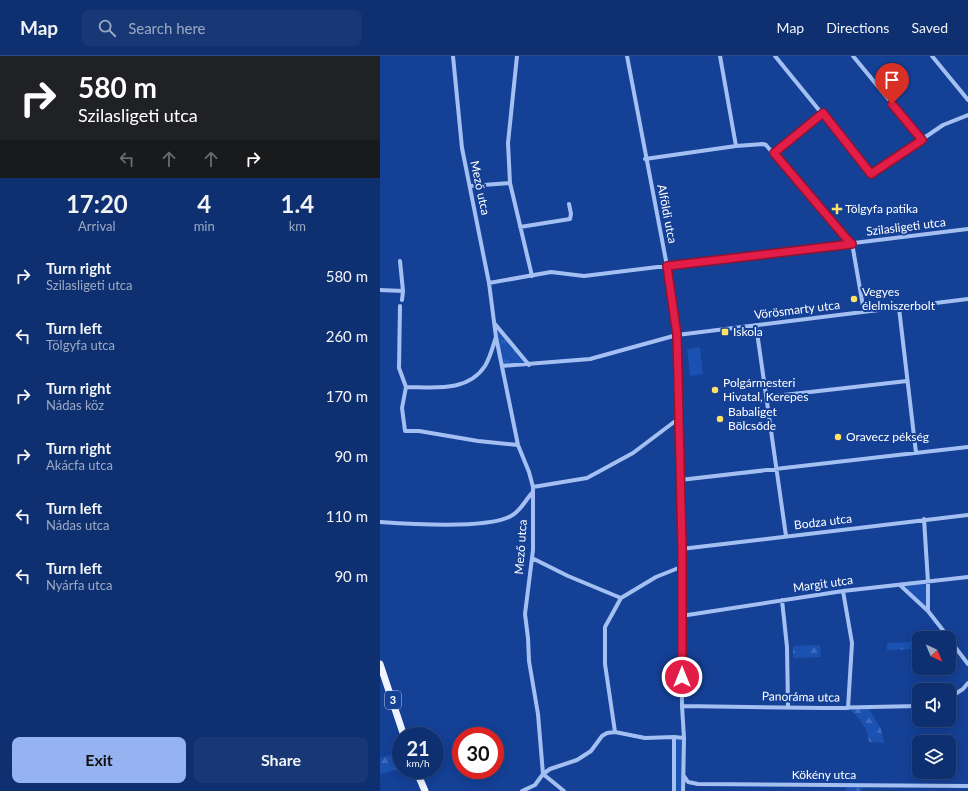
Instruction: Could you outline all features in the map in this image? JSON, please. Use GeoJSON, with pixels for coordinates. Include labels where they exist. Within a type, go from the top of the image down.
{"type":"FeatureCollection","features":[{"type":"Feature","properties":{"kind":"main road","name":"3"},"geometry":{"type":"LineString","coordinates":[[380,664],[401,727]]}},
{"type":"Feature","properties":{"kind":"main road"},"geometry":{"type":"LineString","coordinates":[[420,779],[425,791]]}},
{"type":"Feature","properties":{"kind":"street","name":"Mező utca"},"geometry":{"type":"LineString","coordinates":[[454,56],[462,148],[489,283],[496,337],[518,445],[529,472],[533,487],[532,558],[525,614],[529,661],[538,714],[542,774]]}},
{"type":"Feature","properties":{"kind":"street"},"geometry":{"type":"LineString","coordinates":[[517,56],[508,143],[510,183],[532,276]]}},
{"type":"Feature","properties":{"kind":"street","name":"Alföldi utca"},"geometry":{"type":"LineString","coordinates":[[627,56],[645,159],[667,266],[677,335],[682,549],[681,616],[682,706],[684,738],[683,791]]}},
{"type":"Feature","properties":{"kind":"street"},"geometry":{"type":"LineString","coordinates":[[720,56],[736,146]]}},
{"type":"Feature","properties":{"kind":"street"},"geometry":{"type":"LineString","coordinates":[[776,56],[871,174],[943,125],[968,115]]}},
{"type":"Feature","properties":{"kind":"street"},"geometry":{"type":"LineString","coordinates":[[853,56],[922,140]]}},
{"type":"Feature","properties":{"kind":"street"},"geometry":{"type":"LineString","coordinates":[[932,56],[968,100]]}},
{"type":"Feature","properties":{"kind":"street"},"geometry":{"type":"LineString","coordinates":[[774,153],[823,113]]}},
{"type":"Feature","properties":{"kind":"street"},"geometry":{"type":"LineString","coordinates":[[645,159],[736,146],[763,144],[774,153],[852,244],[864,312]]}},
{"type":"Feature","properties":{"kind":"street"},"geometry":{"type":"LineString","coordinates":[[470,186],[510,183]]}},
{"type":"Feature","properties":{"kind":"street"},"geometry":{"type":"LineString","coordinates":[[520,227],[570,219],[571,214],[569,204]]}},
{"type":"Feature","properties":{"kind":"street","name":"Szilasligeti utca"},"geometry":{"type":"LineString","coordinates":[[489,283],[558,272],[584,276],[968,229]]}},
{"type":"Feature","properties":{"kind":"street"},"geometry":{"type":"LineString","coordinates":[[400,261],[403,290],[402,300]]}},
{"type":"Feature","properties":{"kind":"street"},"geometry":{"type":"LineString","coordinates":[[380,290],[403,290]]}},
{"type":"Feature","properties":{"kind":"street","name":"Vörösmarty utca"},"geometry":{"type":"LineString","coordinates":[[502,366],[590,359],[677,335],[968,299]]}},
{"type":"Feature","properties":{"kind":"street"},"geometry":{"type":"LineString","coordinates":[[400,306],[400,368],[406,387],[402,408],[405,431],[419,431],[478,441],[518,445]]}},
{"type":"Feature","properties":{"kind":"street"},"geometry":{"type":"LineString","coordinates":[[899,308],[916,453]]}},
{"type":"Feature","properties":{"kind":"street"},"geometry":{"type":"LineString","coordinates":[[494,324],[528,365]]}},
{"type":"Feature","properties":{"kind":"street"},"geometry":{"type":"LineString","coordinates":[[756,325],[786,536]]}},
{"type":"Feature","properties":{"kind":"street"},"geometry":{"type":"LineString","coordinates":[[406,387],[453,387],[468,381],[477,375],[486,365],[496,337]]}},
{"type":"Feature","properties":{"kind":"street"},"geometry":{"type":"LineString","coordinates":[[766,397],[907,382]]}},
{"type":"Feature","properties":{"kind":"street"},"geometry":{"type":"LineString","coordinates":[[533,487],[587,478],[633,453],[678,420]]}},
{"type":"Feature","properties":{"kind":"street"},"geometry":{"type":"LineString","coordinates":[[680,480],[968,447]]}},
{"type":"Feature","properties":{"kind":"street"},"geometry":{"type":"LineString","coordinates":[[380,522],[408,524],[492,522],[512,516],[533,492]]}},
{"type":"Feature","properties":{"kind":"street","name":"Bodza utca"},"geometry":{"type":"LineString","coordinates":[[682,549],[968,515]]}},
{"type":"Feature","properties":{"kind":"street"},"geometry":{"type":"LineString","coordinates":[[924,520],[928,582],[928,610]]}},
{"type":"Feature","properties":{"kind":"street"},"geometry":{"type":"LineString","coordinates":[[532,558],[568,576],[621,598]]}},
{"type":"Feature","properties":{"kind":"street"},"geometry":{"type":"LineString","coordinates":[[615,732],[605,664],[605,626],[621,598],[656,577],[681,566]]}},
{"type":"Feature","properties":{"kind":"street","name":"Margit utca"},"geometry":{"type":"LineString","coordinates":[[681,616],[843,591],[900,586],[968,577]]}},
{"type":"Feature","properties":{"kind":"street"},"geometry":{"type":"LineString","coordinates":[[900,586],[928,610],[944,631]]}},
{"type":"Feature","properties":{"kind":"street"},"geometry":{"type":"LineString","coordinates":[[843,591],[852,643],[848,708]]}},
{"type":"Feature","properties":{"kind":"street"},"geometry":{"type":"LineString","coordinates":[[782,600],[787,647],[788,706]]}},
{"type":"Feature","properties":{"kind":"street"},"geometry":{"type":"LineString","coordinates":[[956,648],[968,664]]}},
{"type":"Feature","properties":{"kind":"street"},"geometry":{"type":"LineString","coordinates":[[956,694],[963,689],[968,683]]}},
{"type":"Feature","properties":{"kind":"street","name":"Panoráma utca"},"geometry":{"type":"LineString","coordinates":[[682,706],[788,706],[848,708],[912,706]]}},
{"type":"Feature","properties":{"kind":"street"},"geometry":{"type":"LineString","coordinates":[[522,791],[535,785],[542,774],[550,769],[588,754],[602,736],[615,732],[645,738],[684,738]]}},
{"type":"Feature","properties":{"kind":"street"},"geometry":{"type":"LineString","coordinates":[[674,737],[674,791]]}},
{"type":"Feature","properties":{"kind":"street"},"geometry":{"type":"LineString","coordinates":[[542,774],[564,791]]}},
{"type":"Feature","properties":{"kind":"street","name":"Kökény utca"},"geometry":{"type":"LineString","coordinates":[[683,776],[688,782],[698,784],[968,786]]}},
{"type":"Feature","properties":{"kind":"green space"},"geometry":{"type":"Polygon","coordinates":[[[494,324],[529,365],[502,366],[494,324]]]}},
{"type":"Feature","properties":{"kind":"green space"},"geometry":{"type":"Polygon","coordinates":[[[700,347],[703,374],[690,376],[687,349],[700,347]]]}},
{"type":"Feature","properties":{"kind":"green space"},"geometry":{"type":"Polygon","coordinates":[[[928,582],[928,611],[901,586],[928,582]]]}},
{"type":"Feature","properties":{"kind":"green space"},"geometry":{"type":"Polygon","coordinates":[[[912,642],[912,649],[887,650],[887,643],[912,642]]]}},
{"type":"Feature","properties":{"kind":"green space"},"geometry":{"type":"Polygon","coordinates":[[[820,645],[821,657],[793,658],[793,646],[820,645]]]}},
{"type":"Feature","properties":{"kind":"green space"},"geometry":{"type":"Polygon","coordinates":[[[868,707],[881,729],[884,743],[869,742],[862,723],[848,708],[868,707]]]}},
{"type":"Feature","properties":{"kind":"green space"},"geometry":{"type":"Polygon","coordinates":[[[674,737],[684,738],[683,791],[674,791],[674,737]]]}},
{"type":"Feature","properties":{"kind":"green space"},"geometry":{"type":"Polygon","coordinates":[[[392,754],[392,771],[380,774],[380,758],[392,754]]]}},
{"type":"Feature","properties":{"kind":"green space"},"geometry":{"type":"Polygon","coordinates":[[[848,785],[864,786],[861,791],[845,791],[848,785]]]}},
{"type":"Feature","properties":{"kind":"place","name":"Tölgyfa patika"},"geometry":{"type":"Point","coordinates":[837,209]}},
{"type":"Feature","properties":{"kind":"place","name":"Vegyes élelmiszerbolt"},"geometry":{"type":"Point","coordinates":[854,299]}},
{"type":"Feature","properties":{"kind":"place","name":"Iskola"},"geometry":{"type":"Point","coordinates":[725,332]}},
{"type":"Feature","properties":{"kind":"place","name":"Polgármesteri Hivatal, Kerepes"},"geometry":{"type":"Point","coordinates":[715,390]}},
{"type":"Feature","properties":{"kind":"place","name":"Babaliget Bölcsőde"},"geometry":{"type":"Point","coordinates":[720,419]}},
{"type":"Feature","properties":{"kind":"place","name":"Oravecz pékség"},"geometry":{"type":"Point","coordinates":[838,437]}},
{"type":"Feature","properties":{"kind":"route"},"geometry":{"type":"LineString","coordinates":[[682,677],[682,549],[677,335],[667,266],[852,244],[774,153],[823,113],[871,174],[922,140],[892,104]]}}]}
